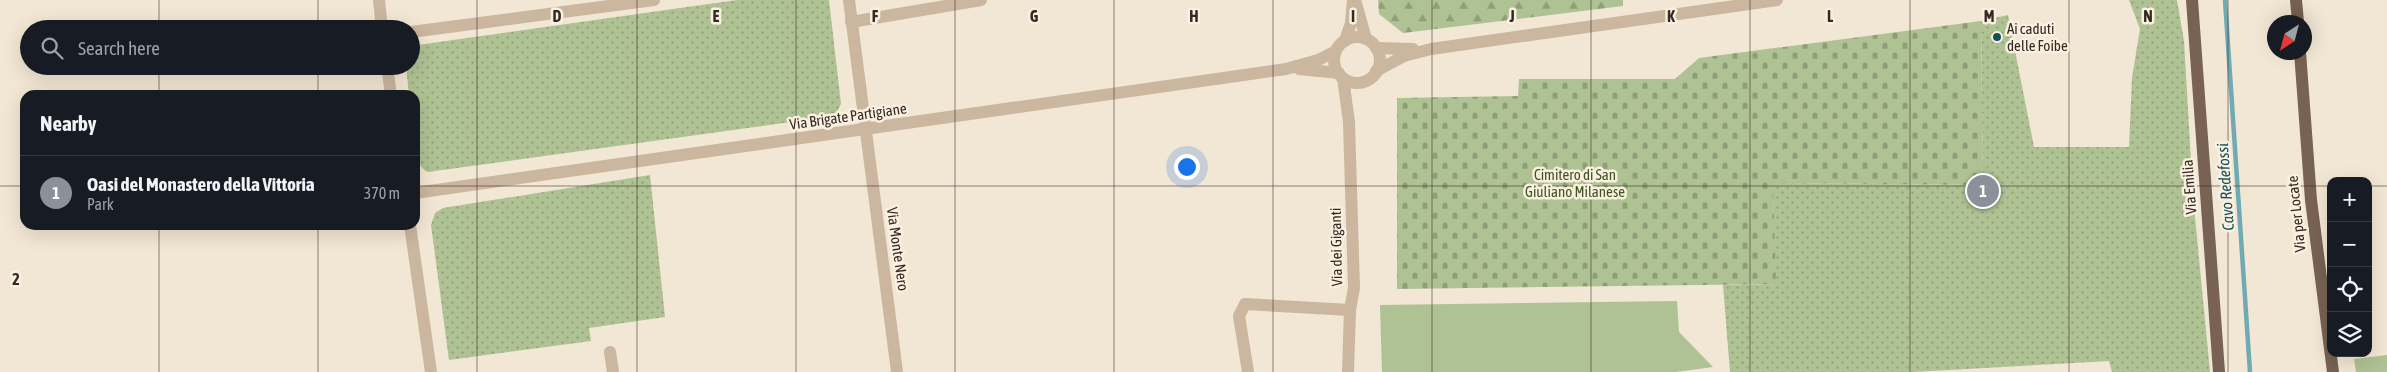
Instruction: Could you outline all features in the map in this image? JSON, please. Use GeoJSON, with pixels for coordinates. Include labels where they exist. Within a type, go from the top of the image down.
{"type":"FeatureCollection","features":[{"type":"Feature","properties":{"kind":"main road","name":"Via Emilia"},"geometry":{"type":"LineString","coordinates":[[2192,0],[2219,372]]}},
{"type":"Feature","properties":{"kind":"main road"},"geometry":{"type":"LineString","coordinates":[[2296,0],[2297,15]]}},
{"type":"Feature","properties":{"kind":"main road","name":"Via per Locate"},"geometry":{"type":"LineString","coordinates":[[2301,60],[2311,200],[2333,372]]}},
{"type":"Feature","properties":{"kind":"street"},"geometry":{"type":"LineString","coordinates":[[379,0],[381,20]]}},
{"type":"Feature","properties":{"kind":"street"},"geometry":{"type":"LineString","coordinates":[[420,31],[654,0]]}},
{"type":"Feature","properties":{"kind":"street","name":"Via Monte Nero"},"geometry":{"type":"LineString","coordinates":[[849,0],[897,372]]}},
{"type":"Feature","properties":{"kind":"street"},"geometry":{"type":"LineString","coordinates":[[852,22],[980,0]]}},
{"type":"Feature","properties":{"kind":"street"},"geometry":{"type":"LineString","coordinates":[[1354,0],[1371,44],[1380,58],[1376,72]]}},
{"type":"Feature","properties":{"kind":"street"},"geometry":{"type":"LineString","coordinates":[[1354,0],[1351,23],[1340,46],[1335,66],[1341,76],[1353,83],[1369,80],[1376,72],[1404,56],[1431,49],[1776,0]]}},
{"type":"Feature","properties":{"kind":"street"},"geometry":{"type":"LineString","coordinates":[[1340,46],[1352,38],[1371,44],[1431,49]]}},
{"type":"Feature","properties":{"kind":"street","name":"Via Brigate Partigiane"},"geometry":{"type":"LineString","coordinates":[[420,192],[1286,69],[1318,60],[1340,46]]}},
{"type":"Feature","properties":{"kind":"street","name":"Via Brigate Partigiane"},"geometry":{"type":"LineString","coordinates":[[1286,69],[1318,70],[1341,76]]}},
{"type":"Feature","properties":{"kind":"street"},"geometry":{"type":"LineString","coordinates":[[388,75],[390,90]]}},
{"type":"Feature","properties":{"kind":"street","name":"Via dei Giganti"},"geometry":{"type":"LineString","coordinates":[[1341,76],[1349,122],[1354,288],[1350,310],[1348,372]]}},
{"type":"Feature","properties":{"kind":"street","name":"Via dei Giganti"},"geometry":{"type":"LineString","coordinates":[[1349,122],[1354,97],[1361,82]]}},
{"type":"Feature","properties":{"kind":"street"},"geometry":{"type":"LineString","coordinates":[[411,230],[432,372]]}},
{"type":"Feature","properties":{"kind":"street"},"geometry":{"type":"LineString","coordinates":[[1248,372],[1239,316],[1245,304],[1350,310]]}},
{"type":"Feature","properties":{"kind":"street"},"geometry":{"type":"LineString","coordinates":[[610,352],[612,372]]}},
{"type":"Feature","properties":{"kind":"green space"},"geometry":{"type":"Polygon","coordinates":[[[737,0],[829,0],[841,104],[837,112],[827,117],[428,172],[420,163],[420,90],[408,90],[407,75],[420,75],[420,45],[737,0]]]}},
{"type":"Feature","properties":{"kind":"green space"},"geometry":{"type":"Polygon","coordinates":[[[1378,0],[1623,0],[1623,6],[1403,33],[1379,14],[1378,0]]]}},
{"type":"Feature","properties":{"kind":"green space"},"geometry":{"type":"Polygon","coordinates":[[[2129,0],[2177,0],[2184,41],[2193,196],[2210,372],[2112,372],[2109,361],[1913,372],[1730,372],[1723,285],[1775,284],[1773,183],[1983,185],[1981,21],[2008,15],[2034,147],[2129,147],[2132,78],[2140,29],[2129,0]]]}},
{"type":"Feature","properties":{"kind":"green space","name":"Cimitero di San Giuliano Milanese"},"geometry":{"type":"Polygon","coordinates":[[[1981,21],[1983,185],[1773,183],[1776,284],[1397,289],[1397,98],[1518,96],[1519,79],[1675,79],[1699,58],[1981,21]]]}},
{"type":"Feature","properties":{"kind":"green space"},"geometry":{"type":"Polygon","coordinates":[[[650,175],[665,317],[589,328],[591,341],[449,360],[431,225],[435,213],[443,208],[650,175]]]}},
{"type":"Feature","properties":{"kind":"green space"},"geometry":{"type":"Polygon","coordinates":[[[1677,301],[1679,332],[1713,367],[1676,372],[1382,372],[1380,305],[1677,301]]]}},
{"type":"Feature","properties":{"kind":"green space"},"geometry":{"type":"Polygon","coordinates":[[[2387,355],[2387,372],[2356,372],[2354,359],[2387,355]]]}},
{"type":"Feature","properties":{"kind":"waterway","name":"Cavo Redefossi"},"geometry":{"type":"LineString","coordinates":[[2225,0],[2250,372]]}},
{"type":"Feature","properties":{"kind":"place","name":"Ai caduti delle Foibe"},"geometry":{"type":"Point","coordinates":[1997,37]}},
{"type":"Feature","properties":{"kind":"place","name":"Oasi del Monastero della Vittoria"},"geometry":{"type":"Point","coordinates":[1983,191]}}]}
